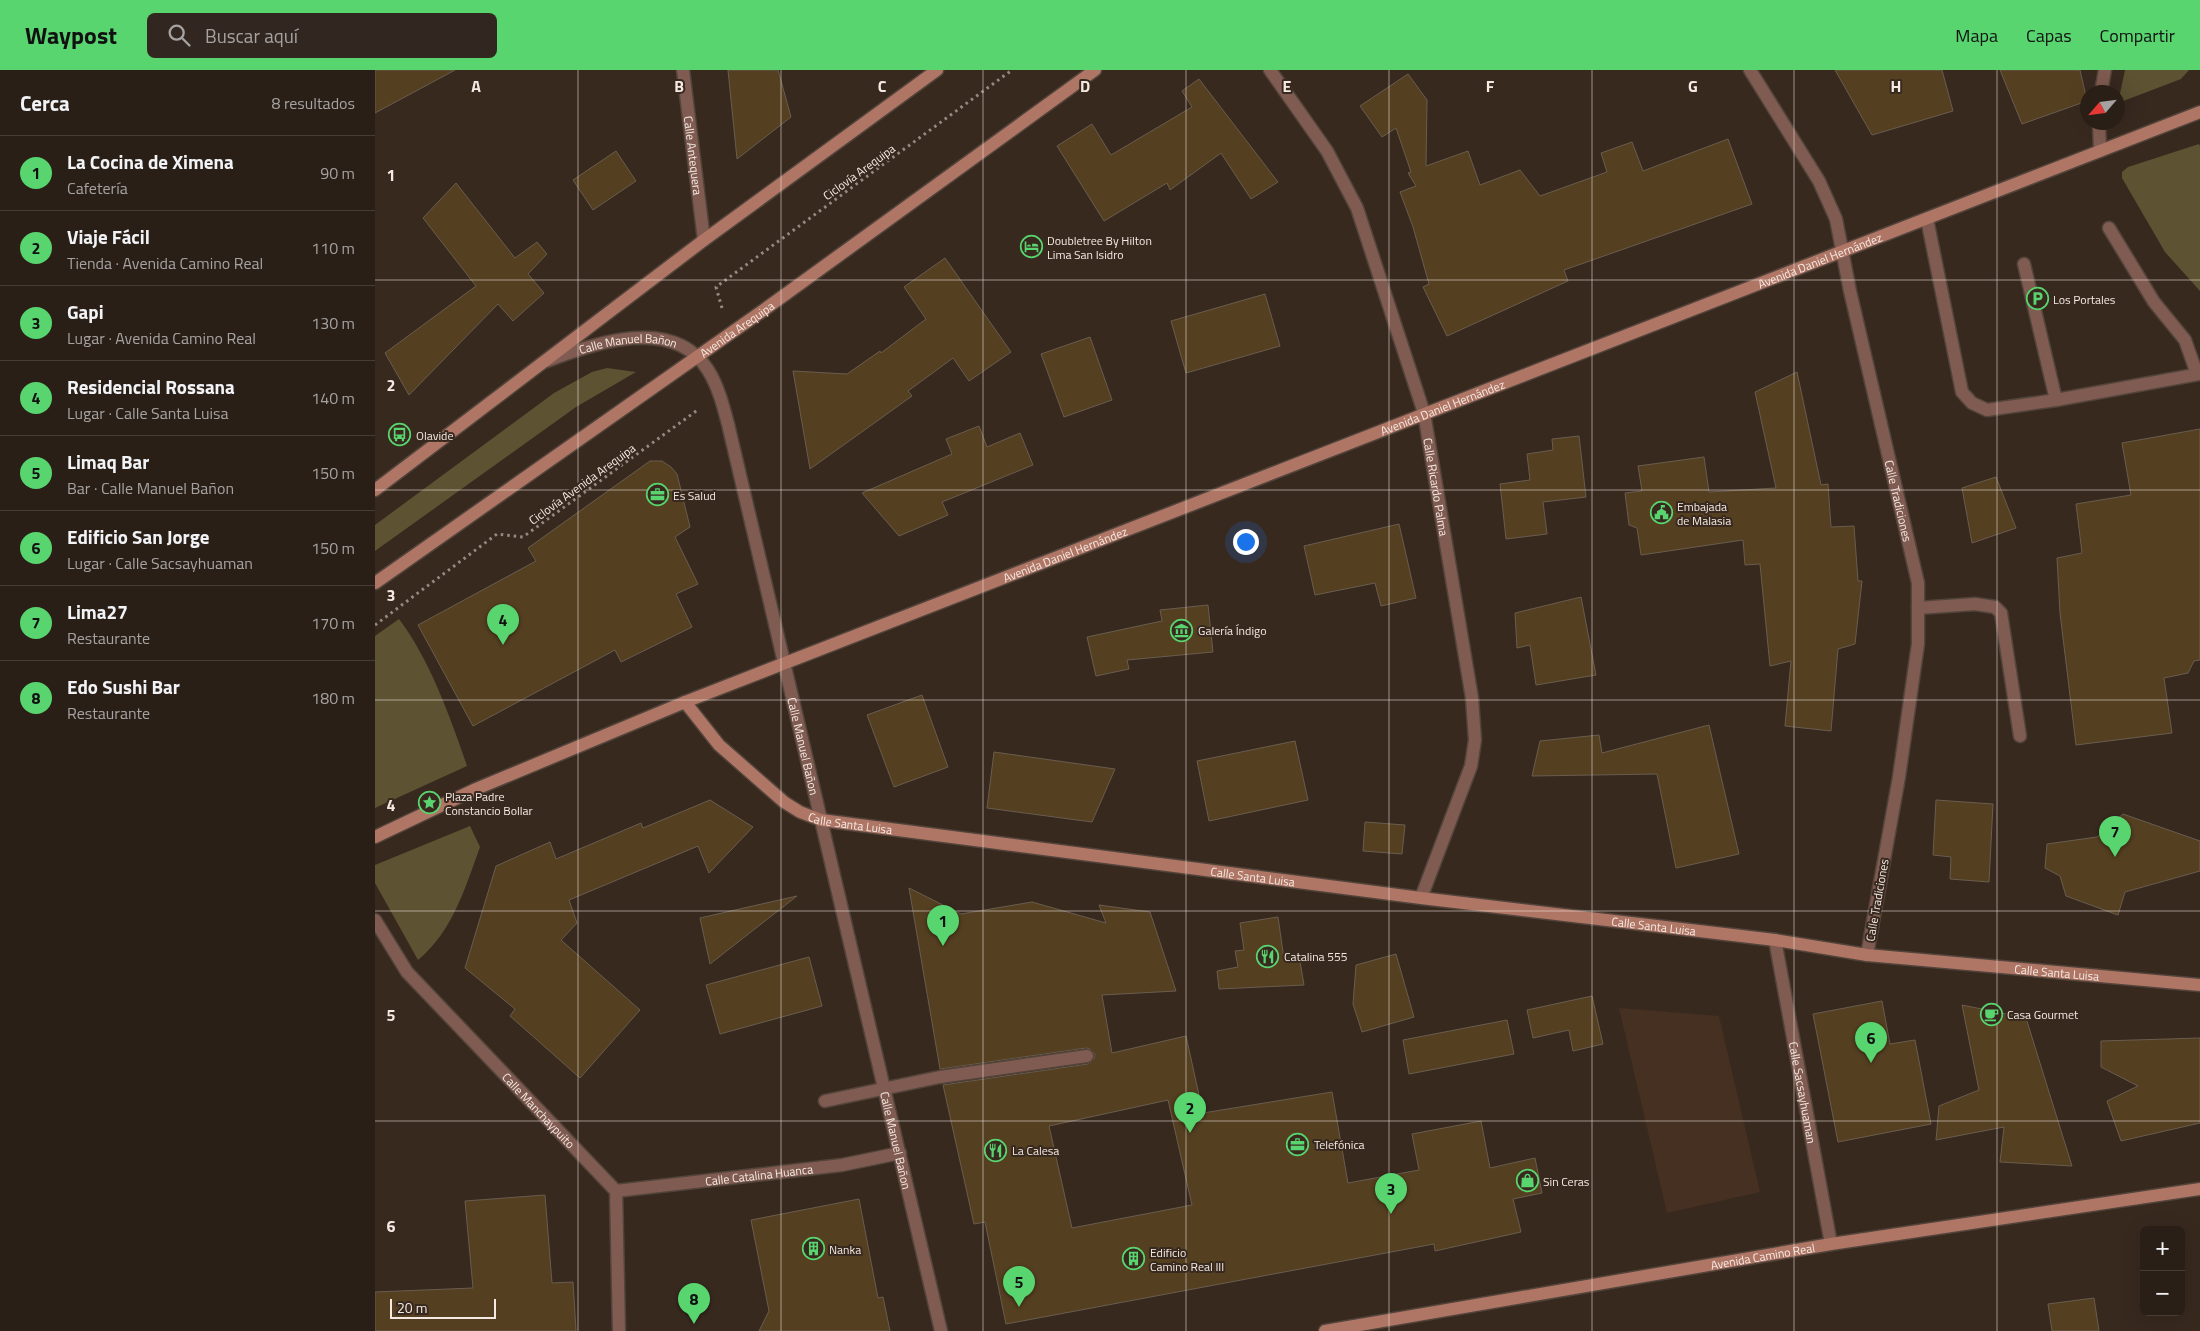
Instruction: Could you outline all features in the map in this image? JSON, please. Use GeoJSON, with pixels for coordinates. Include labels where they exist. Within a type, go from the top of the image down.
{"type":"FeatureCollection","features":[{"type":"Feature","properties":{"kind":"street","name":"Calle Antequera"},"geometry":{"type":"LineString","coordinates":[[683,70],[704,240]]}},
{"type":"Feature","properties":{"kind":"street"},"geometry":{"type":"LineString","coordinates":[[375,490],[704,240],[937,70]]}},
{"type":"Feature","properties":{"kind":"street","name":"Avenida Arequipa"},"geometry":{"type":"LineString","coordinates":[[375,583],[697,357],[1095,70]]}},
{"type":"Feature","properties":{"kind":"street","name":"Calle Ricardo Palma"},"geometry":{"type":"LineString","coordinates":[[1270,70],[1327,151],[1357,208],[1425,413],[1472,698],[1475,740],[1471,766],[1421,898]]}},
{"type":"Feature","properties":{"kind":"street","name":"Calle Tradiciones"},"geometry":{"type":"LineString","coordinates":[[1750,70],[1819,181],[1836,219],[1850,291],[1918,583],[1918,644],[1899,777],[1867,955]]}},
{"type":"Feature","properties":{"kind":"street"},"geometry":{"type":"LineString","coordinates":[[2102,85],[2105,70]]}},
{"type":"Feature","properties":{"kind":"street","name":"Avenida Daniel Hernández"},"geometry":{"type":"LineString","coordinates":[[685,702],[2200,112]]}},
{"type":"Feature","properties":{"kind":"street"},"geometry":{"type":"LineString","coordinates":[[2099,130],[2100,151]]}},
{"type":"Feature","properties":{"kind":"street"},"geometry":{"type":"LineString","coordinates":[[1927,219],[1962,392],[1973,404],[1987,410],[2056,400],[2198,374],[2185,340],[2154,302],[2109,228]]}},
{"type":"Feature","properties":{"kind":"street"},"geometry":{"type":"LineString","coordinates":[[2024,264],[2056,400]]}},
{"type":"Feature","properties":{"kind":"street","name":"Calle Manuel Bañon"},"geometry":{"type":"LineString","coordinates":[[541,364],[592,346],[617,340],[640,338],[671,342],[687,349],[697,357],[712,377],[724,409],[941,1331]]}},
{"type":"Feature","properties":{"kind":"street"},"geometry":{"type":"LineString","coordinates":[[1918,608],[1975,604],[1995,607],[2001,613],[2020,736]]}},
{"type":"Feature","properties":{"kind":"street"},"geometry":{"type":"LineString","coordinates":[[375,837],[476,789],[685,702]]}},
{"type":"Feature","properties":{"kind":"street","name":"Calle Santa Luisa"},"geometry":{"type":"LineString","coordinates":[[685,702],[719,745],[784,802],[800,812],[821,820],[1421,898],[1775,940],[1867,955],[2200,985]]}},
{"type":"Feature","properties":{"kind":"street","name":"Calle Manchaypuito"},"geometry":{"type":"LineString","coordinates":[[375,920],[407,972],[616,1191]]}},
{"type":"Feature","properties":{"kind":"street","name":"Calle Sacsayhuaman"},"geometry":{"type":"LineString","coordinates":[[1775,940],[1831,1244]]}},
{"type":"Feature","properties":{"kind":"street"},"geometry":{"type":"LineString","coordinates":[[825,1101],[940,1077],[1087,1056]]}},
{"type":"Feature","properties":{"kind":"street","name":"Calle Catalina Huanca"},"geometry":{"type":"LineString","coordinates":[[616,1191],[842,1165],[900,1154]]}},
{"type":"Feature","properties":{"kind":"street","name":"Avenida Camino Real"},"geometry":{"type":"LineString","coordinates":[[1325,1331],[1831,1244],[2200,1189]]}},
{"type":"Feature","properties":{"kind":"street"},"geometry":{"type":"LineString","coordinates":[[616,1191],[619,1331]]}},
{"type":"Feature","properties":{"kind":"path","name":"Ciclovía Arequipa"},"geometry":{"type":"LineString","coordinates":[[716,288],[1013,70]]}},
{"type":"Feature","properties":{"kind":"path","name":"Ciclovía Avenida Arequipa"},"geometry":{"type":"LineString","coordinates":[[375,625],[497,534],[523,537],[697,412]]}},
{"type":"Feature","properties":{"kind":"shaded area"},"geometry":{"type":"Polygon","coordinates":[[[2125,70],[2189,70],[2181,79],[2125,100],[2125,85],[2122,85],[2125,70]]]}},
{"type":"Feature","properties":{"kind":"shaded area"},"geometry":{"type":"Polygon","coordinates":[[[2199,144],[2200,291],[2165,252],[2122,178],[2122,172],[2128,167],[2199,144]]]}},
{"type":"Feature","properties":{"kind":"shaded area"},"geometry":{"type":"Polygon","coordinates":[[[607,368],[636,372],[576,407],[375,551],[375,525],[554,393],[592,372],[607,368]]]}},
{"type":"Feature","properties":{"kind":"shaded area"},"geometry":{"type":"Polygon","coordinates":[[[399,619],[430,671],[467,766],[375,808],[375,636],[399,619]]]}},
{"type":"Feature","properties":{"kind":"shaded area"},"geometry":{"type":"Polygon","coordinates":[[[470,826],[480,847],[463,893],[457,908],[440,936],[418,960],[375,883],[375,865],[470,826]]]}},
{"type":"Feature","properties":{"kind":"shaded area"},"geometry":{"type":"Polygon","coordinates":[[[1619,1008],[1719,1016],[1760,1192],[1667,1213],[1619,1008]]]}},
{"type":"Feature","properties":{"kind":"building"},"geometry":{"type":"Polygon","coordinates":[[[375,70],[455,70],[375,113],[375,70]]]}},
{"type":"Feature","properties":{"kind":"building"},"geometry":{"type":"Polygon","coordinates":[[[728,70],[778,70],[791,117],[737,159],[728,70]]]}},
{"type":"Feature","properties":{"kind":"building"},"geometry":{"type":"Polygon","coordinates":[[[1835,70],[1942,70],[1953,111],[1872,135],[1835,70]]]}},
{"type":"Feature","properties":{"kind":"building"},"geometry":{"type":"Polygon","coordinates":[[[2000,70],[2080,70],[2083,85],[2080,85],[2080,103],[2022,124],[2000,70]]]}},
{"type":"Feature","properties":{"kind":"building"},"geometry":{"type":"Polygon","coordinates":[[[1408,74],[1427,100],[1426,166],[1468,151],[1480,185],[1520,170],[1540,196],[1607,172],[1601,153],[1632,142],[1643,171],[1728,139],[1752,204],[1564,270],[1568,281],[1447,336],[1423,287],[1429,284],[1413,227],[1400,192],[1416,186],[1408,173],[1411,172],[1396,128],[1382,137],[1360,106],[1408,74]]]}},
{"type":"Feature","properties":{"kind":"building"},"geometry":{"type":"Polygon","coordinates":[[[1199,79],[1278,182],[1251,199],[1221,153],[1170,190],[1167,183],[1104,221],[1057,146],[1092,124],[1111,155],[1192,107],[1182,91],[1199,79]]]}},
{"type":"Feature","properties":{"kind":"building"},"geometry":{"type":"Polygon","coordinates":[[[616,151],[636,181],[593,210],[573,180],[616,151]]]}},
{"type":"Feature","properties":{"kind":"building"},"geometry":{"type":"Polygon","coordinates":[[[456,183],[515,258],[537,242],[547,254],[528,274],[544,293],[513,321],[498,304],[409,395],[385,353],[476,286],[423,218],[456,183]]]}},
{"type":"Feature","properties":{"kind":"building"},"geometry":{"type":"Polygon","coordinates":[[[945,258],[1011,352],[969,381],[953,358],[908,391],[912,396],[810,469],[793,371],[847,374],[880,351],[881,353],[926,319],[904,287],[945,258]]]}},
{"type":"Feature","properties":{"kind":"building"},"geometry":{"type":"Polygon","coordinates":[[[1265,294],[1280,346],[1186,373],[1171,321],[1265,294]]]}},
{"type":"Feature","properties":{"kind":"building"},"geometry":{"type":"Polygon","coordinates":[[[1090,337],[1112,400],[1064,417],[1041,354],[1090,337]]]}},
{"type":"Feature","properties":{"kind":"building"},"geometry":{"type":"Polygon","coordinates":[[[1797,372],[1821,485],[1828,484],[1831,527],[1854,526],[1858,581],[1862,581],[1855,644],[1838,649],[1831,731],[1785,726],[1791,661],[1770,666],[1760,564],[1745,565],[1743,540],[1641,555],[1637,528],[1629,525],[1625,493],[1642,491],[1638,466],[1704,457],[1709,492],[1776,488],[1755,392],[1797,372]]]}},
{"type":"Feature","properties":{"kind":"building"},"geometry":{"type":"Polygon","coordinates":[[[979,426],[987,447],[1020,433],[1033,465],[942,502],[948,515],[899,536],[862,493],[952,454],[946,439],[979,426]]]}},
{"type":"Feature","properties":{"kind":"building"},"geometry":{"type":"Polygon","coordinates":[[[2200,429],[2200,660],[2194,661],[2188,673],[2164,678],[2172,733],[2076,745],[2060,613],[2057,558],[2082,553],[2076,504],[2131,495],[2122,443],[2200,429]]]}},
{"type":"Feature","properties":{"kind":"building"},"geometry":{"type":"Polygon","coordinates":[[[1579,436],[1586,497],[1543,502],[1547,534],[1506,539],[1500,484],[1530,480],[1527,454],[1553,450],[1552,439],[1579,436]]]}},
{"type":"Feature","properties":{"kind":"building"},"geometry":{"type":"Polygon","coordinates":[[[650,461],[662,461],[677,474],[690,527],[675,537],[698,584],[676,594],[692,627],[621,662],[615,650],[473,726],[418,625],[536,561],[528,548],[650,461]]]}},
{"type":"Feature","properties":{"kind":"building"},"geometry":{"type":"Polygon","coordinates":[[[1996,477],[2016,528],[1972,543],[1962,488],[1996,477]]]}},
{"type":"Feature","properties":{"kind":"building"},"geometry":{"type":"Polygon","coordinates":[[[1399,524],[1416,598],[1381,606],[1375,583],[1315,595],[1304,546],[1399,524]]]}},
{"type":"Feature","properties":{"kind":"building"},"geometry":{"type":"Polygon","coordinates":[[[1581,597],[1596,675],[1536,685],[1530,645],[1517,648],[1515,613],[1581,597]]]}},
{"type":"Feature","properties":{"kind":"building"},"geometry":{"type":"Polygon","coordinates":[[[1208,605],[1213,652],[1127,660],[1129,669],[1096,676],[1087,637],[1162,621],[1160,610],[1208,605]]]}},
{"type":"Feature","properties":{"kind":"building"},"geometry":{"type":"Polygon","coordinates":[[[922,695],[948,767],[894,787],[867,715],[922,695]]]}},
{"type":"Feature","properties":{"kind":"building"},"geometry":{"type":"Polygon","coordinates":[[[1709,725],[1739,854],[1676,868],[1657,774],[1532,776],[1540,741],[1599,735],[1602,753],[1709,725]]]}},
{"type":"Feature","properties":{"kind":"building"},"geometry":{"type":"Polygon","coordinates":[[[1295,741],[1308,800],[1209,821],[1197,761],[1295,741]]]}},
{"type":"Feature","properties":{"kind":"building"},"geometry":{"type":"Polygon","coordinates":[[[994,752],[1115,769],[1092,822],[987,808],[994,752]]]}},
{"type":"Feature","properties":{"kind":"building"},"geometry":{"type":"Polygon","coordinates":[[[710,800],[753,827],[709,873],[698,846],[569,900],[577,923],[561,940],[640,1010],[580,1078],[510,1016],[515,1009],[465,968],[496,866],[550,842],[556,859],[641,823],[643,828],[710,800]]]}},
{"type":"Feature","properties":{"kind":"building"},"geometry":{"type":"Polygon","coordinates":[[[1936,800],[1993,804],[1989,882],[1950,879],[1951,857],[1933,855],[1936,800]]]}},
{"type":"Feature","properties":{"kind":"building"},"geometry":{"type":"Polygon","coordinates":[[[2123,814],[2200,841],[2200,871],[2125,892],[2118,915],[2066,896],[2060,876],[2045,868],[2047,844],[2097,837],[2123,814]]]}},
{"type":"Feature","properties":{"kind":"building"},"geometry":{"type":"Polygon","coordinates":[[[1365,822],[1405,825],[1402,854],[1363,851],[1365,822]]]}},
{"type":"Feature","properties":{"kind":"building"},"geometry":{"type":"Polygon","coordinates":[[[909,888],[961,914],[1032,902],[1106,923],[1099,905],[1150,912],[1176,991],[1102,995],[1112,1053],[1186,1036],[1203,1113],[1332,1092],[1348,1183],[1419,1170],[1412,1134],[1481,1121],[1490,1168],[1535,1158],[1542,1193],[1513,1199],[1521,1232],[1435,1251],[1434,1244],[1006,1324],[985,1222],[974,1224],[943,1085],[1088,1064],[1094,1059],[1095,1054],[1086,1048],[940,1069],[909,888]],[[1168,1100],[1049,1126],[1072,1228],[1192,1205],[1168,1100]]]}},
{"type":"Feature","properties":{"kind":"building"},"geometry":{"type":"Polygon","coordinates":[[[797,896],[710,964],[700,918],[797,896]]]}},
{"type":"Feature","properties":{"kind":"building"},"geometry":{"type":"Polygon","coordinates":[[[1278,917],[1284,959],[1299,956],[1304,985],[1219,989],[1217,971],[1238,967],[1235,951],[1244,950],[1240,923],[1278,917]]]}},
{"type":"Feature","properties":{"kind":"building"},"geometry":{"type":"Polygon","coordinates":[[[1396,954],[1414,1017],[1362,1032],[1353,1004],[1356,965],[1396,954]]]}},
{"type":"Feature","properties":{"kind":"building"},"geometry":{"type":"Polygon","coordinates":[[[809,957],[822,1006],[720,1034],[706,985],[809,957]]]}},
{"type":"Feature","properties":{"kind":"building"},"geometry":{"type":"Polygon","coordinates":[[[1592,996],[1603,1044],[1573,1051],[1569,1030],[1533,1038],[1527,1010],[1592,996]]]}},
{"type":"Feature","properties":{"kind":"building"},"geometry":{"type":"Polygon","coordinates":[[[1882,1001],[1890,1044],[1915,1040],[1931,1124],[1838,1142],[1813,1014],[1882,1001]]]}},
{"type":"Feature","properties":{"kind":"building"},"geometry":{"type":"Polygon","coordinates":[[[1962,1005],[2026,1018],[2072,1166],[2000,1162],[2004,1127],[1936,1140],[1939,1106],[1979,1090],[1962,1005]]]}},
{"type":"Feature","properties":{"kind":"building"},"geometry":{"type":"Polygon","coordinates":[[[1507,1020],[1514,1054],[1409,1074],[1403,1040],[1507,1020]]]}},
{"type":"Feature","properties":{"kind":"building"},"geometry":{"type":"Polygon","coordinates":[[[2200,1038],[2200,1123],[2121,1141],[2107,1101],[2138,1086],[2101,1067],[2101,1041],[2200,1038]]]}},
{"type":"Feature","properties":{"kind":"building"},"geometry":{"type":"Polygon","coordinates":[[[545,1195],[552,1283],[573,1282],[576,1331],[375,1331],[375,1292],[473,1288],[465,1201],[545,1195]]]}},
{"type":"Feature","properties":{"kind":"building","name":"Nanka"},"geometry":{"type":"Polygon","coordinates":[[[859,1199],[878,1298],[883,1297],[890,1331],[759,1331],[769,1311],[751,1220],[859,1199]]]}},
{"type":"Feature","properties":{"kind":"building"},"geometry":{"type":"Polygon","coordinates":[[[2094,1298],[2099,1331],[2052,1331],[2048,1304],[2094,1298]]]}},
{"type":"Feature","properties":{"kind":"place","name":"Doubletree By Hilton Lima San Isidro"},"geometry":{"type":"Point","coordinates":[1031,247]}},
{"type":"Feature","properties":{"kind":"place","name":"Los Portales"},"geometry":{"type":"Point","coordinates":[2037,299]}},
{"type":"Feature","properties":{"kind":"place","name":"Olavide"},"geometry":{"type":"Point","coordinates":[400,435]}},
{"type":"Feature","properties":{"kind":"place","name":"Es Salud"},"geometry":{"type":"Point","coordinates":[657,495]}},
{"type":"Feature","properties":{"kind":"place","name":"Embajada de Malasia"},"geometry":{"type":"Point","coordinates":[1661,513]}},
{"type":"Feature","properties":{"kind":"place","name":"Galería Índigo"},"geometry":{"type":"Point","coordinates":[1182,630]}},
{"type":"Feature","properties":{"kind":"place","name":"Residencial Rossana"},"geometry":{"type":"Point","coordinates":[503,645]}},
{"type":"Feature","properties":{"kind":"place","name":"Plaza Padre Constancio Bollar"},"geometry":{"type":"Point","coordinates":[429,803]}},
{"type":"Feature","properties":{"kind":"place","name":"Lima27"},"geometry":{"type":"Point","coordinates":[2115,857]}},
{"type":"Feature","properties":{"kind":"place","name":"La Cocina de Ximena"},"geometry":{"type":"Point","coordinates":[943,946]}},
{"type":"Feature","properties":{"kind":"place","name":"Catalina 555"},"geometry":{"type":"Point","coordinates":[1268,956]}},
{"type":"Feature","properties":{"kind":"place","name":"Casa Gourmet"},"geometry":{"type":"Point","coordinates":[1991,1014]}},
{"type":"Feature","properties":{"kind":"place","name":"Edificio San Jorge"},"geometry":{"type":"Point","coordinates":[1871,1063]}},
{"type":"Feature","properties":{"kind":"place","name":"Viaje Fácil"},"geometry":{"type":"Point","coordinates":[1190,1133]}},
{"type":"Feature","properties":{"kind":"place","name":"Telefónica"},"geometry":{"type":"Point","coordinates":[1298,1144]}},
{"type":"Feature","properties":{"kind":"place","name":"La Calesa"},"geometry":{"type":"Point","coordinates":[996,1150]}},
{"type":"Feature","properties":{"kind":"place","name":"Sin Ceras"},"geometry":{"type":"Point","coordinates":[1527,1181]}},
{"type":"Feature","properties":{"kind":"place","name":"Gapi"},"geometry":{"type":"Point","coordinates":[1391,1214]}},
{"type":"Feature","properties":{"kind":"place","name":"Nanka"},"geometry":{"type":"Point","coordinates":[813,1249]}},
{"type":"Feature","properties":{"kind":"place","name":"Edificio Camino Real III"},"geometry":{"type":"Point","coordinates":[1134,1259]}},
{"type":"Feature","properties":{"kind":"place","name":"Limaq Bar"},"geometry":{"type":"Point","coordinates":[1019,1307]}},
{"type":"Feature","properties":{"kind":"place","name":"Edo Sushi Bar"},"geometry":{"type":"Point","coordinates":[694,1324]}}]}
